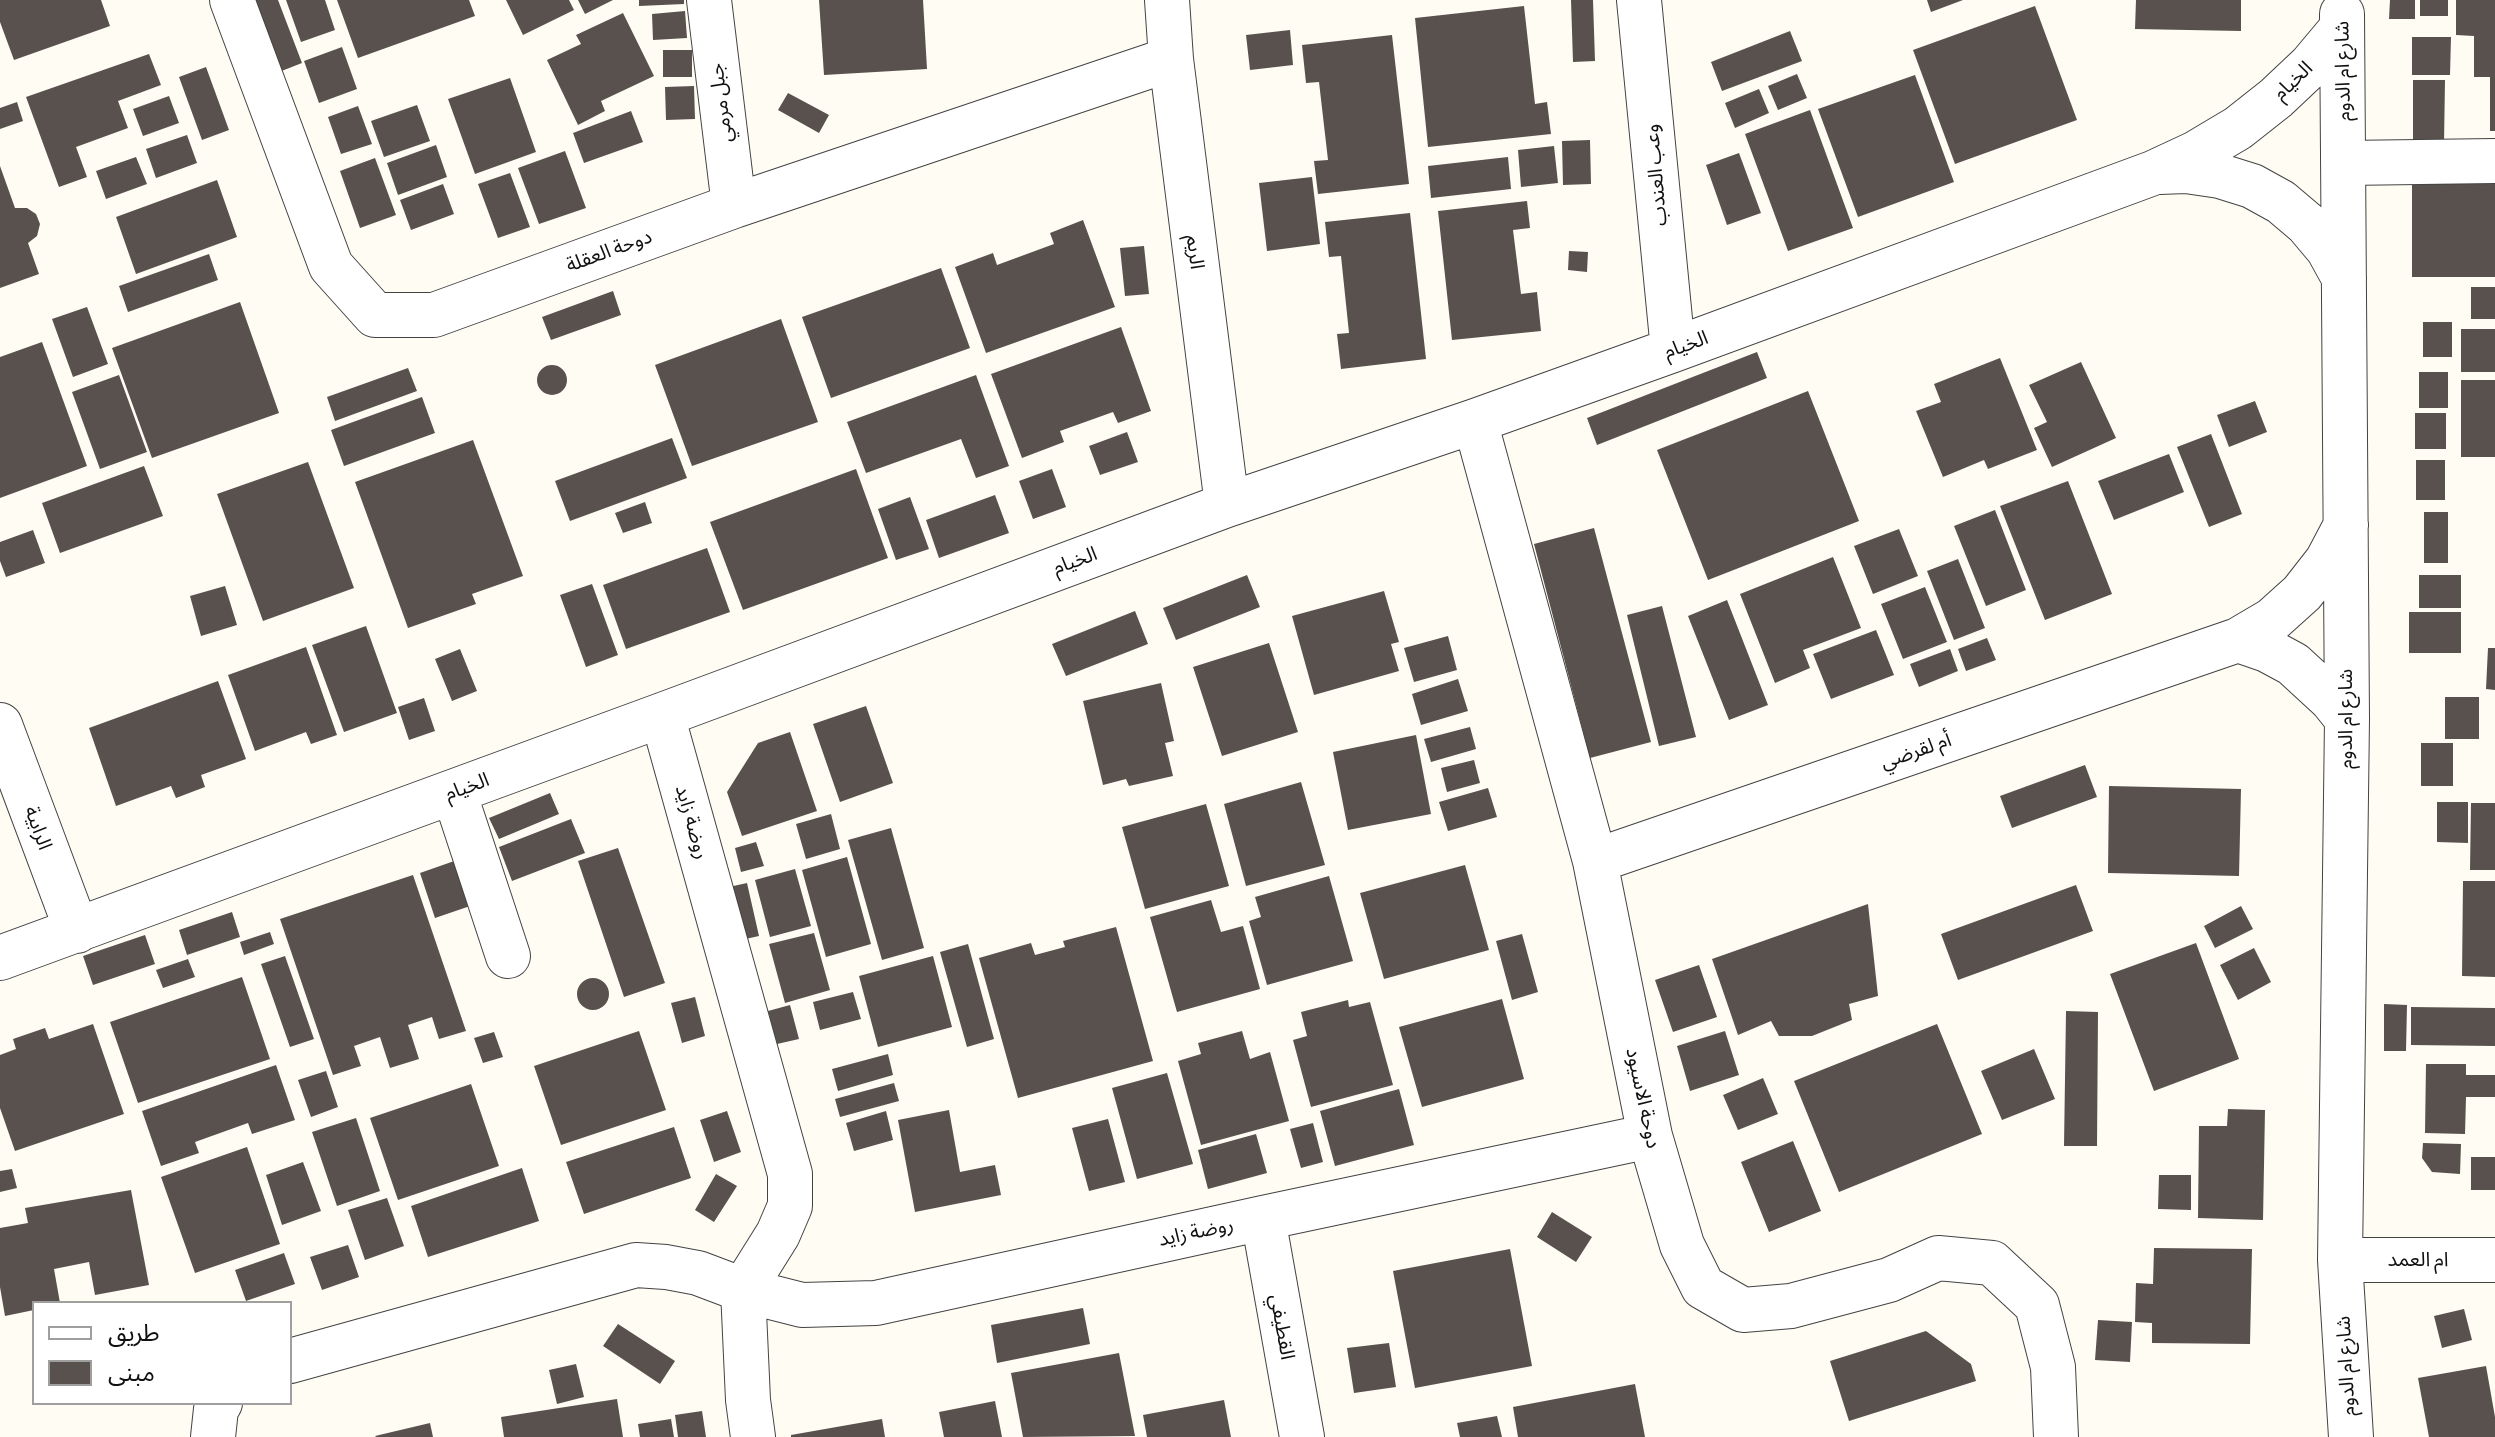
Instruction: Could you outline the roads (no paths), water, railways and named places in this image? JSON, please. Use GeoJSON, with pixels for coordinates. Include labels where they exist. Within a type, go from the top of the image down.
{"type":"FeatureCollection","features":[{"type":"Feature","properties":{"kind":"street","name":"دوحة العقلة"},"geometry":{"type":"LineString","coordinates":[[232,0],[331,266],[375,315],[434,315],[734,206],[1171,59]]}},
{"type":"Feature","properties":{"kind":"street","name":"جبل مرمي"},"geometry":{"type":"LineString","coordinates":[[709,0],[734,206]]}},
{"type":"Feature","properties":{"kind":"street","name":"الريم"},"geometry":{"type":"LineString","coordinates":[[1167,0],[1171,59],[1227,505]]}},
{"type":"Feature","properties":{"kind":"street","name":"وعب العندب"},"geometry":{"type":"LineString","coordinates":[[1639,0],[1673,350]]}},
{"type":"Feature","properties":{"kind":"street","name":"الخيام"},"geometry":{"type":"LineString","coordinates":[[0,958],[1227,505],[1475,421],[2153,173],[2196,153],[2238,128],[2276,98],[2302,73],[2342,14]]}},
{"type":"Feature","properties":{"kind":"street","name":"شارع ام الدوم"},"geometry":{"type":"LineString","coordinates":[[2342,14],[2347,719],[2340,1260],[2351,1437]]}},
{"type":"Feature","properties":{"kind":"street"},"geometry":{"type":"LineString","coordinates":[[2344,163],[2495,161]]}},
{"type":"Feature","properties":{"kind":"street","name":"الخيام"},"geometry":{"type":"LineString","coordinates":[[2153,173],[2186,171],[2220,176],[2252,186],[2281,202],[2307,224],[2328,249],[2344,278]]}},
{"type":"Feature","properties":{"kind":"street","name":"دوحة الاسيود"},"geometry":{"type":"LineString","coordinates":[[1475,421],[1595,861],[1650,1136],[1682,1245],[1703,1287],[1743,1310],[1791,1306],[1889,1280],[1938,1258],[1992,1263],[2037,1305],[2053,1367],[2056,1437]]}},
{"type":"Feature","properties":{"kind":"street","name":"أم لقرضي"},"geometry":{"type":"LineString","coordinates":[[1595,861],[2238,640],[2272,620],[2302,593],[2327,561],[2346,525]]}},
{"type":"Feature","properties":{"kind":"street"},"geometry":{"type":"LineString","coordinates":[[2238,640],[2267,650],[2293,664],[2331,699],[2347,719]]}},
{"type":"Feature","properties":{"kind":"street","name":"روضة زايد"},"geometry":{"type":"LineString","coordinates":[[662,715],[790,1174],[790,1206],[778,1234],[743,1290]]}},
{"type":"Feature","properties":{"kind":"street","name":"الرابية"},"geometry":{"type":"LineString","coordinates":[[0,725],[77,931]]}},
{"type":"Feature","properties":{"kind":"street"},"geometry":{"type":"LineString","coordinates":[[454,792],[508,956]]}},
{"type":"Feature","properties":{"kind":"street","name":"روضة زايد"},"geometry":{"type":"LineString","coordinates":[[292,1360],[636,1265],[698,1273],[743,1290],[802,1305],[876,1303],[1650,1136]]}},
{"type":"Feature","properties":{"kind":"street","name":"القطيفي"},"geometry":{"type":"LineString","coordinates":[[1263,1218],[1302,1437]]}},
{"type":"Feature","properties":{"kind":"street","name":"ام العمد"},"geometry":{"type":"LineString","coordinates":[[2340,1260],[2495,1260]]}},
{"type":"Feature","properties":{"kind":"street"},"geometry":{"type":"LineString","coordinates":[[743,1290],[748,1400],[753,1437]]}},
{"type":"Feature","properties":{"kind":"street"},"geometry":{"type":"LineString","coordinates":[[213,1437],[219,1405]]}}]}
